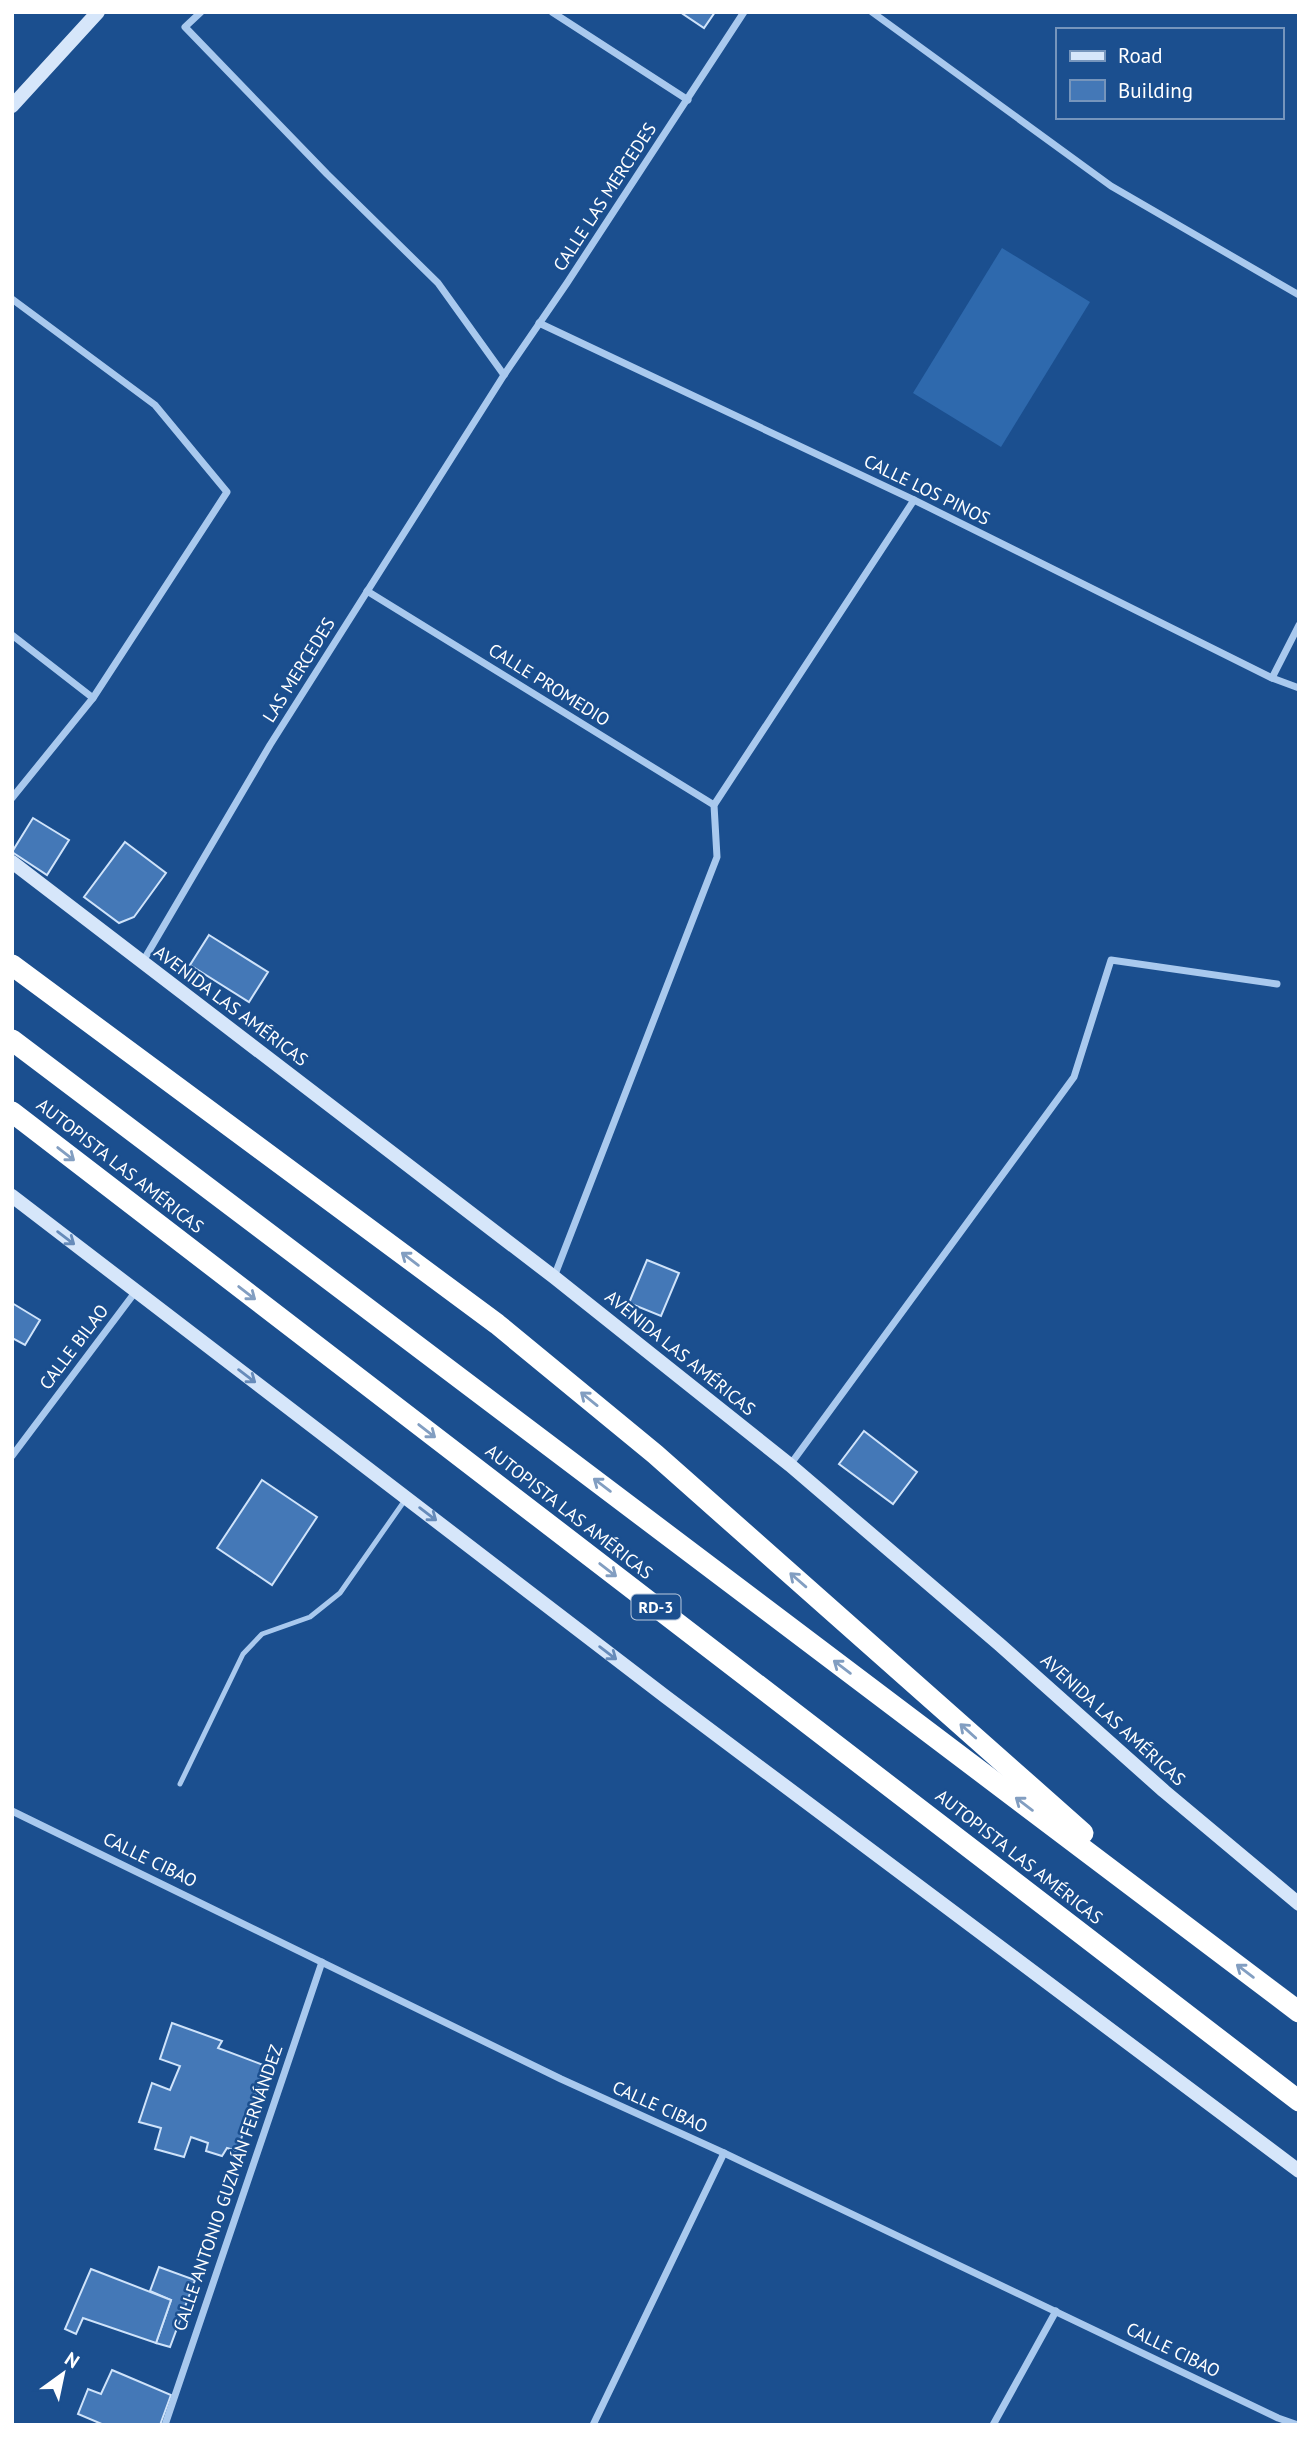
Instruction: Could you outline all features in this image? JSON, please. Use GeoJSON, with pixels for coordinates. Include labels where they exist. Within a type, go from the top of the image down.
{"type":"FeatureCollection","features":[{"type":"Feature","properties":{"kind":"highway"},"geometry":{"type":"LineString","coordinates":[[12,965],[508,1332],[655,1454],[1203,1939]]}},
{"type":"Feature","properties":{"kind":"highway","name":"AUTOPISTA LAS AMÉRICAS"},"geometry":{"type":"LineString","coordinates":[[12,1040],[1299,2012]]}},
{"type":"Feature","properties":{"kind":"highway","name":"AUTOPISTA LAS AMÉRICAS"},"geometry":{"type":"LineString","coordinates":[[12,1112],[1299,2101]]}},
{"type":"Feature","properties":{"kind":"street"},"geometry":{"type":"LineString","coordinates":[[12,106],[98,12]]}},
{"type":"Feature","properties":{"kind":"street"},"geometry":{"type":"LineString","coordinates":[[201,12],[185,27],[327,174],[438,283],[504,375]]}},
{"type":"Feature","properties":{"kind":"street"},"geometry":{"type":"LineString","coordinates":[[552,12],[688,100]]}},
{"type":"Feature","properties":{"kind":"street","name":"CALLE LAS MERCEDES"},"geometry":{"type":"LineString","coordinates":[[489,399],[744,12]]}},
{"type":"Feature","properties":{"kind":"street"},"geometry":{"type":"LineString","coordinates":[[872,12],[1111,186],[1299,295]]}},
{"type":"Feature","properties":{"kind":"street"},"geometry":{"type":"LineString","coordinates":[[12,299],[155,405],[227,492],[93,698],[12,798]]}},
{"type":"Feature","properties":{"kind":"street","name":"CALLE LOS PINOS"},"geometry":{"type":"LineString","coordinates":[[540,323],[914,500],[1272,678],[1299,688]]}},
{"type":"Feature","properties":{"kind":"street","name":"LAS MERCEDES"},"geometry":{"type":"LineString","coordinates":[[142,963],[270,745],[489,399]]}},
{"type":"Feature","properties":{"kind":"street"},"geometry":{"type":"LineString","coordinates":[[554,1277],[717,858],[714,805],[914,500]]}},
{"type":"Feature","properties":{"kind":"street","name":"CALLE PROMEDIO"},"geometry":{"type":"LineString","coordinates":[[367,591],[714,805]]}},
{"type":"Feature","properties":{"kind":"street"},"geometry":{"type":"LineString","coordinates":[[1272,678],[1299,625]]}},
{"type":"Feature","properties":{"kind":"street"},"geometry":{"type":"LineString","coordinates":[[12,635],[93,698]]}},
{"type":"Feature","properties":{"kind":"street","name":"AVENIDA LAS AMÉRICAS"},"geometry":{"type":"LineString","coordinates":[[12,862],[554,1277],[790,1465],[999,1644],[1164,1791],[1299,1904]]}},
{"type":"Feature","properties":{"kind":"street"},"geometry":{"type":"LineString","coordinates":[[790,1465],[1074,1077],[1111,960],[1277,984]]}},
{"type":"Feature","properties":{"kind":"street"},"geometry":{"type":"LineString","coordinates":[[12,1196],[666,1697],[1299,2171]]}},
{"type":"Feature","properties":{"kind":"street","name":"CALLE BILAO"},"geometry":{"type":"LineString","coordinates":[[12,1456],[136,1291]]}},
{"type":"Feature","properties":{"kind":"street","name":"CALLE CIBAO"},"geometry":{"type":"LineString","coordinates":[[12,1811],[561,2079],[724,2153],[1298,2425]]}},
{"type":"Feature","properties":{"kind":"street","name":"CALLE ANTONIO GUZMÁN FERNÁNDEZ"},"geometry":{"type":"LineString","coordinates":[[165,2425],[322,1962]]}},
{"type":"Feature","properties":{"kind":"street"},"geometry":{"type":"LineString","coordinates":[[593,2425],[724,2153]]}},
{"type":"Feature","properties":{"kind":"street"},"geometry":{"type":"LineString","coordinates":[[993,2425],[1056,2311]]}},
{"type":"Feature","properties":{"kind":"lane"},"geometry":{"type":"LineString","coordinates":[[180,1784],[243,1654],[262,1634],[310,1617],[340,1593],[406,1498]]}},
{"type":"Feature","properties":{"kind":"shaded area"},"geometry":{"type":"Polygon","coordinates":[[[1002,248],[1090,302],[1001,447],[913,393],[1002,248]]]}},
{"type":"Feature","properties":{"kind":"building"},"geometry":{"type":"Polygon","coordinates":[[[680,12],[715,12],[704,28],[680,12]]]}},
{"type":"Feature","properties":{"kind":"building"},"geometry":{"type":"Polygon","coordinates":[[[33,818],[69,840],[47,875],[12,852],[33,818]]]}},
{"type":"Feature","properties":{"kind":"building"},"geometry":{"type":"Polygon","coordinates":[[[125,842],[166,873],[134,917],[119,923],[84,897],[125,842]]]}},
{"type":"Feature","properties":{"kind":"building"},"geometry":{"type":"Polygon","coordinates":[[[209,935],[268,972],[249,1002],[190,965],[209,935]]]}},
{"type":"Feature","properties":{"kind":"building"},"geometry":{"type":"Polygon","coordinates":[[[647,1260],[679,1273],[661,1316],[629,1303],[647,1260]]]}},
{"type":"Feature","properties":{"kind":"building"},"geometry":{"type":"Polygon","coordinates":[[[12,1303],[40,1320],[25,1345],[12,1338],[12,1303]]]}},
{"type":"Feature","properties":{"kind":"building"},"geometry":{"type":"Polygon","coordinates":[[[864,1431],[917,1472],[893,1504],[839,1464],[864,1431]]]}},
{"type":"Feature","properties":{"kind":"building"},"geometry":{"type":"Polygon","coordinates":[[[262,1480],[317,1517],[272,1585],[217,1548],[262,1480]]]}},
{"type":"Feature","properties":{"kind":"building"},"geometry":{"type":"Polygon","coordinates":[[[172,2023],[222,2041],[218,2048],[266,2066],[237,2151],[227,2148],[222,2156],[206,2151],[208,2143],[191,2137],[184,2157],[155,2149],[161,2128],[139,2122],[152,2083],[170,2090],[180,2066],[160,2059],[172,2023]]]}},
{"type":"Feature","properties":{"kind":"building"},"geometry":{"type":"Polygon","coordinates":[[[159,2267],[195,2280],[170,2347],[156,2343],[171,2300],[150,2291],[159,2267]]]}},
{"type":"Feature","properties":{"kind":"building"},"geometry":{"type":"Polygon","coordinates":[[[91,2269],[171,2300],[156,2343],[83,2318],[76,2334],[65,2329],[91,2269]]]}},
{"type":"Feature","properties":{"kind":"building"},"geometry":{"type":"Polygon","coordinates":[[[112,2370],[171,2395],[160,2425],[104,2425],[78,2414],[88,2389],[101,2394],[112,2370]]]}}]}
